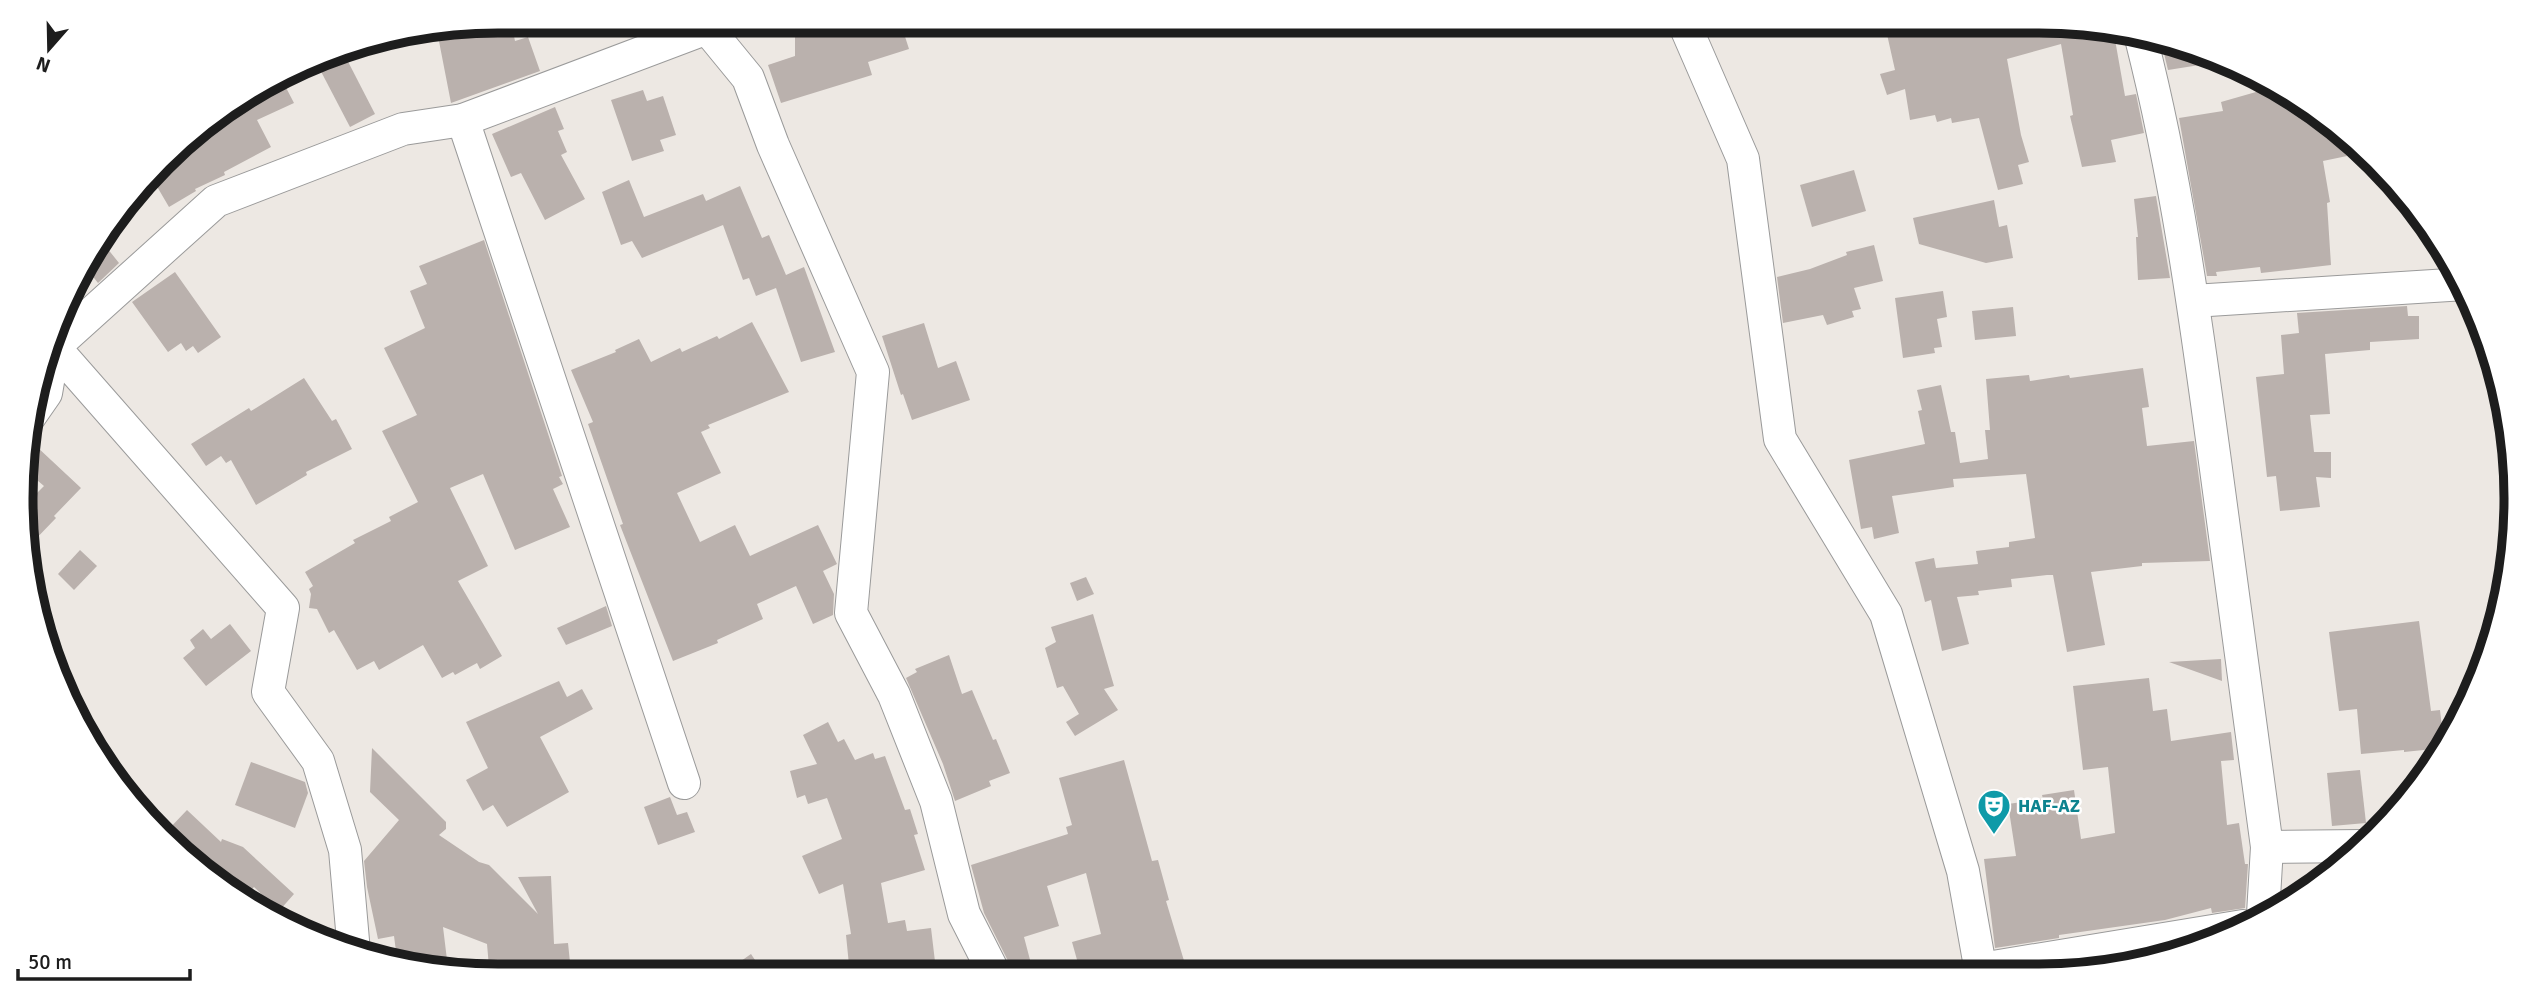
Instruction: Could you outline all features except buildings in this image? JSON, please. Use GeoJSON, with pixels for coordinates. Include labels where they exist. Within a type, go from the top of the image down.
{"type":"FeatureCollection","features":[{"type":"Feature","properties":{"kind":"street"},"geometry":{"type":"LineString","coordinates":[[62,339],[216,201],[403,129],[463,120],[686,33]]}},
{"type":"Feature","properties":{"kind":"street"},"geometry":{"type":"LineString","coordinates":[[712,33],[748,78],[784,170],[873,372],[851,613],[894,695],[936,801],[964,914],[989,964]]}},
{"type":"Feature","properties":{"kind":"street"},"geometry":{"type":"LineString","coordinates":[[1688,33],[1743,159],[1780,439],[1886,614],[1963,871],[1980,964]]}},
{"type":"Feature","properties":{"kind":"street"},"geometry":{"type":"LineString","coordinates":[[2143,45],[2178,207],[2193,301],[2267,848],[2264,905]]}},
{"type":"Feature","properties":{"kind":"street"},"geometry":{"type":"LineString","coordinates":[[463,120],[684,783]]}},
{"type":"Feature","properties":{"kind":"street"},"geometry":{"type":"LineString","coordinates":[[2193,301],[2451,285]]}},
{"type":"Feature","properties":{"kind":"street"},"geometry":{"type":"LineString","coordinates":[[58,350],[283,608],[268,692],[318,761],[345,850],[354,941]]}},
{"type":"Feature","properties":{"kind":"street"},"geometry":{"type":"LineString","coordinates":[[2267,848],[2347,846]]}},
{"type":"Feature","properties":{"kind":"street"},"geometry":{"type":"LineString","coordinates":[[2017,964],[2206,932]]}},
{"type":"Feature","properties":{"kind":"place","name":"HAF-AZ"},"geometry":{"type":"Point","coordinates":[1994,836]}}]}
